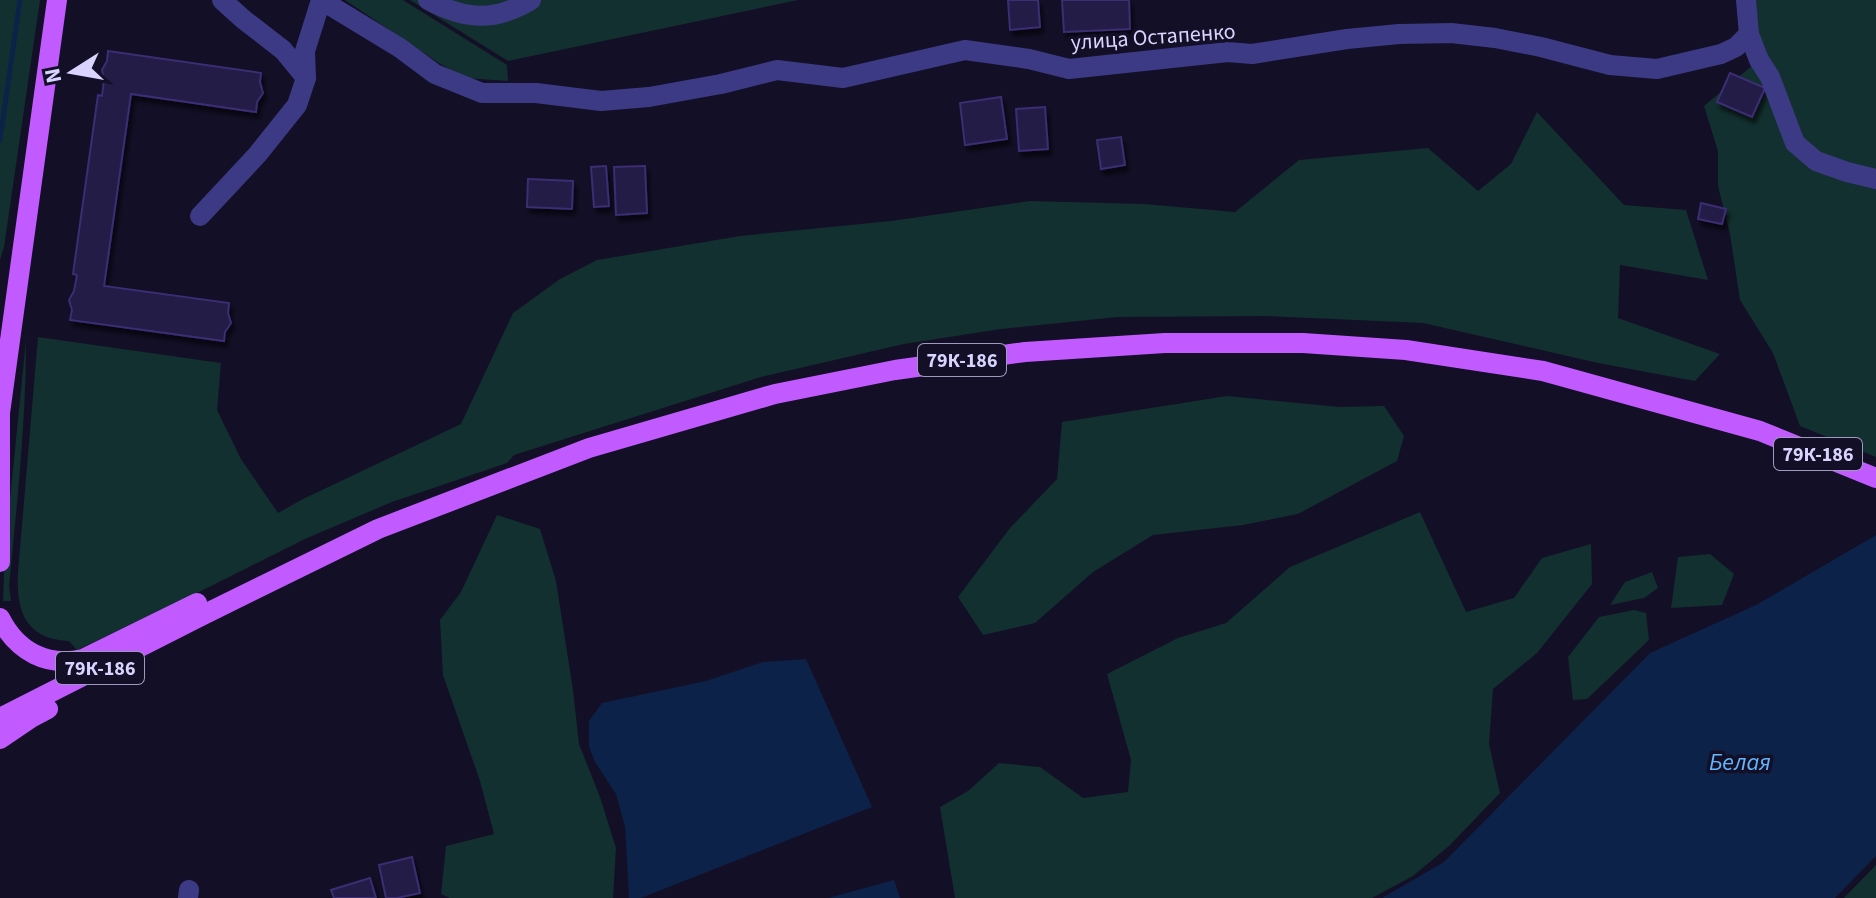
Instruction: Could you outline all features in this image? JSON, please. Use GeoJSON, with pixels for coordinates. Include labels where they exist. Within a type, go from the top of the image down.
{"type":"FeatureCollection","features":[{"type":"Feature","properties":{"kind":"main road"},"geometry":{"type":"LineString","coordinates":[[0,562],[0,412],[57,0]]}},
{"type":"Feature","properties":{"kind":"main road","name":"79К-186"},"geometry":{"type":"LineString","coordinates":[[0,718],[378,529],[589,448],[775,394],[895,370],[1025,352],[1165,343],[1303,343],[1406,350],[1543,371],[1760,431],[1876,478]]}},
{"type":"Feature","properties":{"kind":"main road"},"geometry":{"type":"LineString","coordinates":[[0,618],[7,631],[34,655],[65,663],[83,659],[285,560],[378,529]]}},
{"type":"Feature","properties":{"kind":"main road"},"geometry":{"type":"LineString","coordinates":[[0,739],[31,718],[293,583],[378,529]]}},
{"type":"Feature","properties":{"kind":"street"},"geometry":{"type":"LineString","coordinates":[[222,0],[283,50],[306,78]]}},
{"type":"Feature","properties":{"kind":"street"},"geometry":{"type":"LineString","coordinates":[[200,216],[257,155],[297,105],[306,78],[305,51],[321,0]]}},
{"type":"Feature","properties":{"kind":"street","name":"улица Остапенко"},"geometry":{"type":"LineString","coordinates":[[321,0],[400,48],[435,74],[482,93],[536,93],[601,101],[663,95],[777,70],[843,78],[965,50],[1029,59],[1069,69],[1228,52],[1252,54],[1399,34],[1451,33],[1541,47],[1610,65],[1657,69],[1721,54],[1736,47],[1749,34]]}},
{"type":"Feature","properties":{"kind":"street"},"geometry":{"type":"LineString","coordinates":[[428,0],[457,13],[493,17],[513,11],[531,0]]}},
{"type":"Feature","properties":{"kind":"street"},"geometry":{"type":"LineString","coordinates":[[1746,0],[1749,34],[1759,60],[1770,77],[1795,143],[1816,161],[1876,179]]}},
{"type":"Feature","properties":{"kind":"green space"},"geometry":{"type":"Polygon","coordinates":[[[0,0],[40,0],[0,260],[0,0]]]}},
{"type":"Feature","properties":{"kind":"green space"},"geometry":{"type":"Polygon","coordinates":[[[345,0],[403,0],[507,65],[508,81],[465,78],[345,0]]]}},
{"type":"Feature","properties":{"kind":"green space"},"geometry":{"type":"Polygon","coordinates":[[[410,0],[798,0],[508,61],[410,0]]]}},
{"type":"Feature","properties":{"kind":"green space"},"geometry":{"type":"Polygon","coordinates":[[[1746,0],[1876,0],[1876,457],[1800,426],[1773,353],[1740,300],[1730,234],[1718,186],[1718,151],[1704,106],[1754,64],[1746,0]]]}},
{"type":"Feature","properties":{"kind":"green space"},"geometry":{"type":"Polygon","coordinates":[[[1537,112],[1624,205],[1686,210],[1708,280],[1620,265],[1618,318],[1720,354],[1695,381],[1598,363],[1423,323],[1267,316],[1117,317],[1001,329],[904,344],[761,377],[514,455],[507,463],[392,502],[307,538],[77,650],[69,641],[42,635],[33,629],[22,610],[18,572],[38,337],[221,363],[217,410],[241,459],[278,513],[461,424],[513,313],[560,279],[597,260],[740,236],[891,221],[1030,201],[1144,204],[1235,212],[1299,160],[1428,148],[1478,191],[1511,164],[1537,112]]]}},
{"type":"Feature","properties":{"kind":"green space"},"geometry":{"type":"Polygon","coordinates":[[[26,340],[23,432],[9,586],[11,601],[3,601],[5,549],[26,340]]]}},
{"type":"Feature","properties":{"kind":"green space"},"geometry":{"type":"Polygon","coordinates":[[[1227,396],[1339,407],[1384,406],[1404,436],[1397,461],[1298,514],[1243,525],[1153,535],[1093,572],[1035,623],[983,635],[958,597],[1010,528],[1057,479],[1062,422],[1227,396]]]}},
{"type":"Feature","properties":{"kind":"green space"},"geometry":{"type":"Polygon","coordinates":[[[1420,512],[1466,612],[1514,598],[1542,558],[1591,544],[1592,584],[1537,653],[1493,689],[1489,744],[1500,793],[1449,846],[1413,876],[1372,898],[955,898],[940,807],[968,791],[999,763],[1040,767],[1083,798],[1128,792],[1131,760],[1107,674],[1178,638],[1226,623],[1290,567],[1420,512]]]}},
{"type":"Feature","properties":{"kind":"green space"},"geometry":{"type":"Polygon","coordinates":[[[497,515],[540,529],[556,581],[579,744],[616,848],[613,898],[450,898],[441,894],[446,846],[494,834],[480,781],[443,675],[440,620],[461,592],[497,515]]]}},
{"type":"Feature","properties":{"kind":"green space"},"geometry":{"type":"Polygon","coordinates":[[[1710,554],[1734,574],[1722,605],[1671,608],[1678,557],[1710,554]]]}},
{"type":"Feature","properties":{"kind":"green space"},"geometry":{"type":"Polygon","coordinates":[[[1652,572],[1658,588],[1644,598],[1610,605],[1625,582],[1652,572]]]}},
{"type":"Feature","properties":{"kind":"green space"},"geometry":{"type":"Polygon","coordinates":[[[1634,610],[1646,613],[1649,640],[1587,699],[1573,700],[1568,657],[1599,617],[1634,610]]]}},
{"type":"Feature","properties":{"kind":"green space"},"geometry":{"type":"Polygon","coordinates":[[[1876,865],[1876,898],[1844,898],[1876,865]]]}},
{"type":"Feature","properties":{"kind":"water","name":"Белая"},"geometry":{"type":"Polygon","coordinates":[[[1876,535],[1876,856],[1835,898],[1382,898],[1444,862],[1650,653],[1756,605],[1876,535]]]}},
{"type":"Feature","properties":{"kind":"water"},"geometry":{"type":"Polygon","coordinates":[[[806,659],[872,807],[641,898],[629,898],[625,827],[616,794],[589,747],[589,721],[602,703],[706,681],[763,662],[806,659]]]}},
{"type":"Feature","properties":{"kind":"water"},"geometry":{"type":"Polygon","coordinates":[[[894,880],[900,898],[828,898],[894,880]]]}},
{"type":"Feature","properties":{"kind":"building"},"geometry":{"type":"Polygon","coordinates":[[[1008,0],[1038,0],[1040,27],[1010,30],[1008,0]]]}},
{"type":"Feature","properties":{"kind":"building"},"geometry":{"type":"Polygon","coordinates":[[[1062,0],[1129,0],[1130,29],[1064,32],[1062,0]]]}},
{"type":"Feature","properties":{"kind":"building"},"geometry":{"type":"Polygon","coordinates":[[[108,51],[261,73],[263,93],[257,102],[256,112],[131,94],[104,286],[229,303],[231,323],[224,341],[70,320],[72,310],[69,300],[77,275],[73,274],[98,95],[102,96],[102,70],[108,51]]]}},
{"type":"Feature","properties":{"kind":"building"},"geometry":{"type":"Polygon","coordinates":[[[1730,73],[1765,88],[1752,117],[1717,102],[1730,73]]]}},
{"type":"Feature","properties":{"kind":"building"},"geometry":{"type":"Polygon","coordinates":[[[1001,97],[1007,139],[965,145],[960,103],[1001,97]]]}},
{"type":"Feature","properties":{"kind":"building"},"geometry":{"type":"Polygon","coordinates":[[[1045,107],[1048,149],[1019,151],[1016,109],[1045,107]]]}},
{"type":"Feature","properties":{"kind":"building"},"geometry":{"type":"Polygon","coordinates":[[[1121,137],[1125,165],[1101,169],[1097,140],[1121,137]]]}},
{"type":"Feature","properties":{"kind":"building"},"geometry":{"type":"Polygon","coordinates":[[[606,166],[609,206],[594,207],[591,167],[606,166]]]}},
{"type":"Feature","properties":{"kind":"building"},"geometry":{"type":"Polygon","coordinates":[[[645,166],[647,213],[616,215],[614,167],[645,166]]]}},
{"type":"Feature","properties":{"kind":"building"},"geometry":{"type":"Polygon","coordinates":[[[528,179],[573,181],[572,209],[527,207],[528,179]]]}},
{"type":"Feature","properties":{"kind":"building"},"geometry":{"type":"Polygon","coordinates":[[[1701,203],[1726,209],[1722,224],[1698,219],[1701,203]]]}},
{"type":"Feature","properties":{"kind":"building"},"geometry":{"type":"Polygon","coordinates":[[[412,857],[420,893],[386,898],[379,865],[412,857]]]}},
{"type":"Feature","properties":{"kind":"building"},"geometry":{"type":"Polygon","coordinates":[[[370,878],[376,898],[334,898],[331,890],[370,878]]]}},
{"type":"Feature","properties":{"kind":"waterway"},"geometry":{"type":"LineString","coordinates":[[0,140],[20,0]]}}]}
